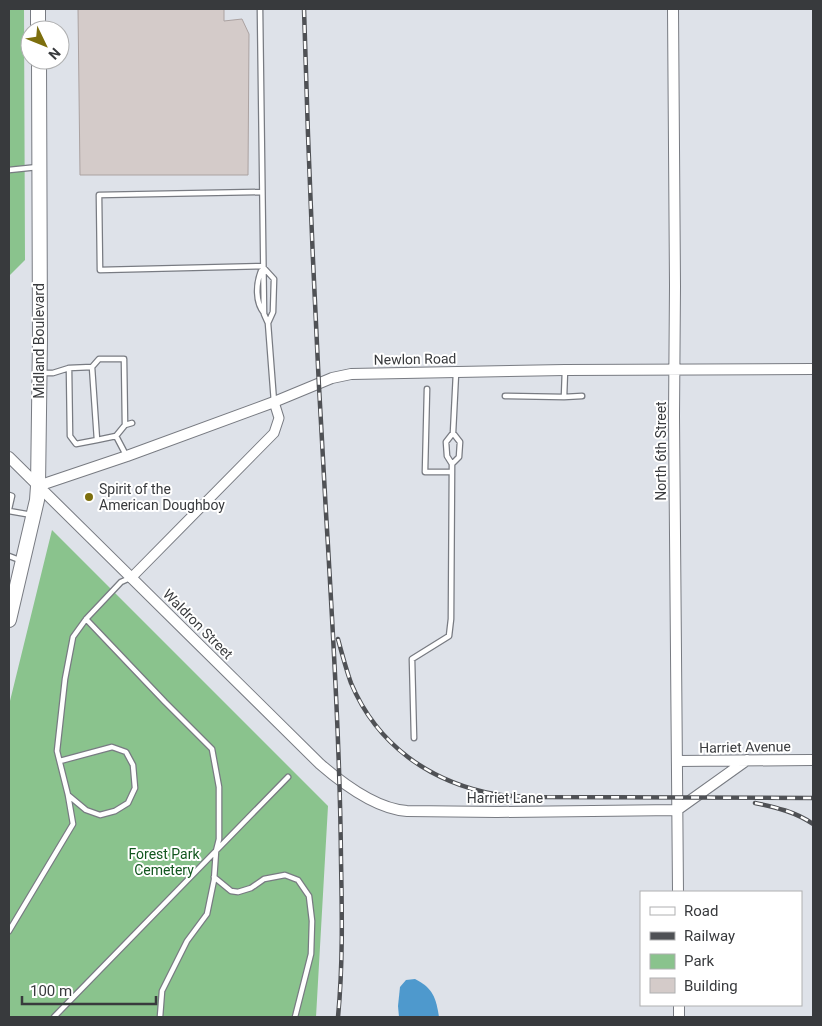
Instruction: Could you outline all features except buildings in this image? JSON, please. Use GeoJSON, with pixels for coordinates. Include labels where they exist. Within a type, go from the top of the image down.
{"type":"FeatureCollection","features":[{"type":"Feature","properties":{"kind":"main road","name":"Midland Boulevard"},"geometry":{"type":"LineString","coordinates":[[9,620],[10,605],[37,500],[38,486],[38,70]]}},
{"type":"Feature","properties":{"kind":"street","name":"North 6th Street"},"geometry":{"type":"LineString","coordinates":[[673,9],[678,891]]}},
{"type":"Feature","properties":{"kind":"street","name":"Newlon Road"},"geometry":{"type":"LineString","coordinates":[[38,486],[127,456],[274,402],[325,380],[351,374],[565,370],[813,369]]}},
{"type":"Feature","properties":{"kind":"street"},"geometry":{"type":"LineString","coordinates":[[131,578],[274,433],[278,418],[274,402]]}},
{"type":"Feature","properties":{"kind":"street","name":"Waldron Street"},"geometry":{"type":"LineString","coordinates":[[9,457],[294,739],[340,781]]}},
{"type":"Feature","properties":{"kind":"street"},"geometry":{"type":"LineString","coordinates":[[677,810],[746,760]]}},
{"type":"Feature","properties":{"kind":"street","name":"Harriet Avenue"},"geometry":{"type":"LineString","coordinates":[[677,761],[813,760]]}},
{"type":"Feature","properties":{"kind":"street","name":"Harriet Lane"},"geometry":{"type":"LineString","coordinates":[[340,781],[382,805],[401,810],[497,812],[677,810]]}},
{"type":"Feature","properties":{"kind":"lane"},"geometry":{"type":"LineString","coordinates":[[260,9],[264,314],[268,323],[274,402]]}},
{"type":"Feature","properties":{"kind":"lane"},"geometry":{"type":"LineString","coordinates":[[9,170],[39,167]]}},
{"type":"Feature","properties":{"kind":"lane"},"geometry":{"type":"LineString","coordinates":[[262,192],[99,196],[100,270],[263,267],[274,279],[274,312],[268,323]]}},
{"type":"Feature","properties":{"kind":"lane"},"geometry":{"type":"LineString","coordinates":[[98,440],[92,367],[99,359],[124,359],[125,425]]}},
{"type":"Feature","properties":{"kind":"lane"},"geometry":{"type":"LineString","coordinates":[[39,373],[53,373],[69,368],[92,367]]}},
{"type":"Feature","properties":{"kind":"lane"},"geometry":{"type":"LineString","coordinates":[[69,368],[70,436],[76,444],[116,436],[125,425],[132,423]]}},
{"type":"Feature","properties":{"kind":"lane"},"geometry":{"type":"LineString","coordinates":[[564,397],[565,370]]}},
{"type":"Feature","properties":{"kind":"lane"},"geometry":{"type":"LineString","coordinates":[[414,738],[412,659],[449,636],[451,619],[452,464],[447,456],[446,442],[453,433],[456,372]]}},
{"type":"Feature","properties":{"kind":"lane"},"geometry":{"type":"LineString","coordinates":[[428,389],[425,472],[452,472]]}},
{"type":"Feature","properties":{"kind":"lane"},"geometry":{"type":"LineString","coordinates":[[506,396],[582,396]]}},
{"type":"Feature","properties":{"kind":"lane"},"geometry":{"type":"LineString","coordinates":[[452,464],[459,457],[460,442],[453,433]]}},
{"type":"Feature","properties":{"kind":"lane"},"geometry":{"type":"LineString","coordinates":[[116,436],[127,456]]}},
{"type":"Feature","properties":{"kind":"lane"},"geometry":{"type":"LineString","coordinates":[[9,495],[12,496],[9,507],[33,516]]}},
{"type":"Feature","properties":{"kind":"lane"},"geometry":{"type":"LineString","coordinates":[[9,556],[22,561]]}},
{"type":"Feature","properties":{"kind":"lane"},"geometry":{"type":"LineString","coordinates":[[9,931],[72,824],[68,794],[57,751],[65,679],[73,637],[86,619],[121,582],[131,578]]}},
{"type":"Feature","properties":{"kind":"lane"},"geometry":{"type":"LineString","coordinates":[[86,619],[212,749],[219,787],[219,840],[207,914],[187,941],[162,991],[160,1017]]}},
{"type":"Feature","properties":{"kind":"lane"},"geometry":{"type":"LineString","coordinates":[[60,761],[112,747],[126,752],[133,765],[135,788],[128,803],[114,812],[100,815],[86,810],[68,794]]}},
{"type":"Feature","properties":{"kind":"lane"},"geometry":{"type":"LineString","coordinates":[[54,1017],[288,777]]}},
{"type":"Feature","properties":{"kind":"lane"},"geometry":{"type":"LineString","coordinates":[[214,877],[231,891],[238,892],[251,888],[264,879],[285,875],[298,880],[309,896],[312,921],[311,954],[296,1017]]}},
{"type":"Feature","properties":{"kind":"green space"},"geometry":{"type":"Polygon","coordinates":[[[9,9],[24,9],[24,20],[20,20],[20,70],[24,70],[25,260],[9,276],[9,9]]]}},
{"type":"Feature","properties":{"kind":"green space","name":"Forest Park Cemetery"},"geometry":{"type":"Polygon","coordinates":[[[52,530],[328,806],[316,1017],[9,1017],[9,705],[52,530]]]}},
{"type":"Feature","properties":{"kind":"water"},"geometry":{"type":"Polygon","coordinates":[[[415,979],[426,986],[433,994],[439,1017],[399,1017],[400,987],[406,980],[415,979]]]}},
{"type":"Feature","properties":{"kind":"railway"},"geometry":{"type":"LineString","coordinates":[[304,9],[320,412],[339,781],[342,939],[338,1017]]}},
{"type":"Feature","properties":{"kind":"railway"},"geometry":{"type":"LineString","coordinates":[[338,639],[351,683],[375,725],[408,757],[427,770],[471,788],[500,795],[540,797],[813,798]]}},
{"type":"Feature","properties":{"kind":"railway"},"geometry":{"type":"LineString","coordinates":[[755,803],[792,813],[813,824]]}},
{"type":"Feature","properties":{"kind":"place","name":"Spirit of the American Doughboy"},"geometry":{"type":"Point","coordinates":[89,497]}}]}
